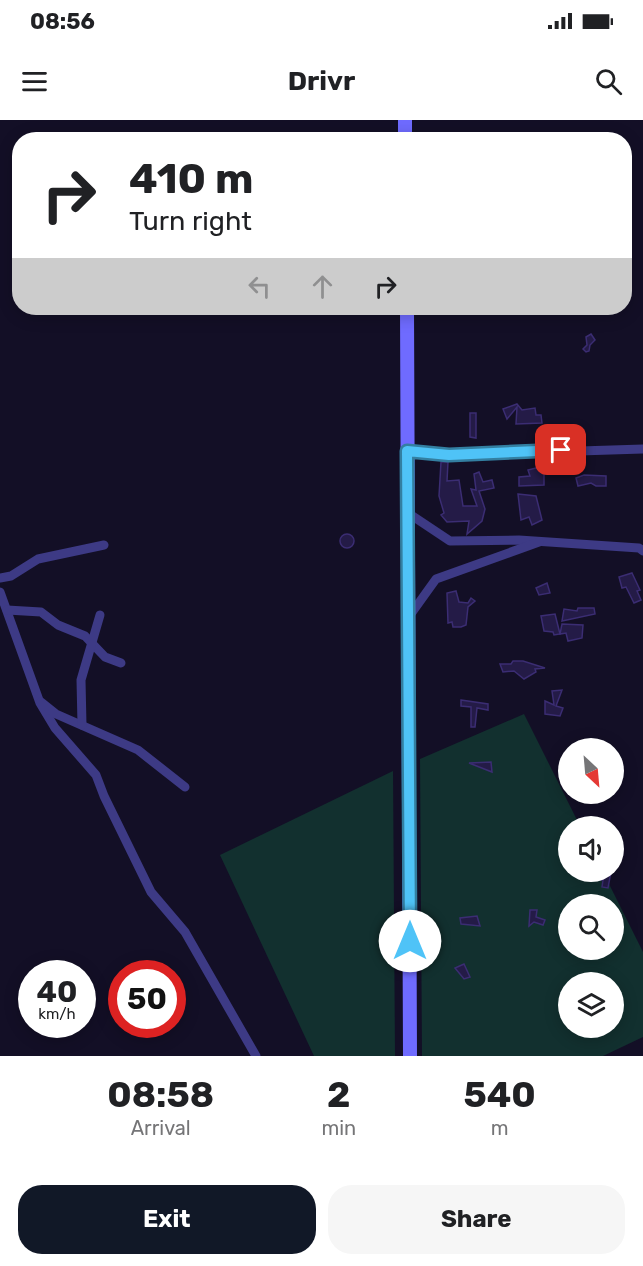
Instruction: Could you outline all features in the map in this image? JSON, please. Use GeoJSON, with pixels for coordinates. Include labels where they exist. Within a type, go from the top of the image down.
{"type":"FeatureCollection","features":[{"type":"Feature","properties":{"kind":"main road"},"geometry":{"type":"LineString","coordinates":[[407,315],[410,1056]]}},
{"type":"Feature","properties":{"kind":"street"},"geometry":{"type":"LineString","coordinates":[[407,451],[449,455],[643,449]]}},
{"type":"Feature","properties":{"kind":"street"},"geometry":{"type":"LineString","coordinates":[[408,513],[450,541],[542,541],[642,549]]}},
{"type":"Feature","properties":{"kind":"street"},"geometry":{"type":"LineString","coordinates":[[408,618],[436,579],[542,541]]}},
{"type":"Feature","properties":{"kind":"street"},"geometry":{"type":"LineString","coordinates":[[0,578],[11,576],[38,559],[104,545]]}},
{"type":"Feature","properties":{"kind":"street"},"geometry":{"type":"LineString","coordinates":[[0,592],[38,699],[55,728],[96,775],[151,892],[185,932],[256,1056]]}},
{"type":"Feature","properties":{"kind":"street"},"geometry":{"type":"LineString","coordinates":[[7,610],[41,612],[58,625],[85,636],[105,657],[121,663]]}},
{"type":"Feature","properties":{"kind":"street"},"geometry":{"type":"LineString","coordinates":[[82,725],[80,689],[100,615]]}},
{"type":"Feature","properties":{"kind":"street"},"geometry":{"type":"LineString","coordinates":[[38,699],[56,714],[138,750],[185,787]]}},
{"type":"Feature","properties":{"kind":"green space"},"geometry":{"type":"Polygon","coordinates":[[[524,714],[558,782],[558,804],[569,804],[575,816],[558,816],[558,882],[608,882],[614,894],[558,894],[558,960],[624,960],[624,914],[643,952],[643,1037],[603,1056],[422,1056],[420,759],[524,714]]]}},
{"type":"Feature","properties":{"kind":"green space"},"geometry":{"type":"Polygon","coordinates":[[[393,771],[395,1056],[314,1056],[220,855],[393,771]]]}},
{"type":"Feature","properties":{"kind":"building"},"geometry":{"type":"Polygon","coordinates":[[[591,334],[595,340],[586,352],[583,349],[587,345],[586,337],[591,334]]]}},
{"type":"Feature","properties":{"kind":"building"},"geometry":{"type":"Polygon","coordinates":[[[517,404],[522,410],[535,408],[536,415],[541,415],[542,423],[516,424],[517,407],[507,419],[503,409],[517,404]]]}},
{"type":"Feature","properties":{"kind":"building"},"geometry":{"type":"Polygon","coordinates":[[[470,413],[476,413],[476,438],[470,437],[470,413]]]}},
{"type":"Feature","properties":{"kind":"building"},"geometry":{"type":"Polygon","coordinates":[[[441,462],[448,462],[447,481],[459,480],[463,506],[477,506],[471,489],[476,490],[474,474],[479,472],[483,482],[492,480],[494,488],[479,491],[485,509],[482,521],[467,534],[469,521],[447,522],[441,515],[444,513],[439,496],[441,462]]]}},
{"type":"Feature","properties":{"kind":"building"},"geometry":{"type":"Polygon","coordinates":[[[544,466],[544,485],[519,486],[519,477],[530,476],[528,470],[544,466]]]}},
{"type":"Feature","properties":{"kind":"building"},"geometry":{"type":"Polygon","coordinates":[[[584,475],[606,476],[606,486],[596,486],[591,483],[578,486],[576,478],[584,475]]]}},
{"type":"Feature","properties":{"kind":"building"},"geometry":{"type":"Polygon","coordinates":[[[518,494],[536,496],[542,520],[532,525],[529,517],[521,520],[518,494]]]}},
{"type":"Feature","properties":{"kind":"building"},"geometry":{"type":"Polygon","coordinates":[[[347,534],[352,536],[354,541],[352,546],[347,548],[342,546],[340,541],[342,536],[347,534]]]}},
{"type":"Feature","properties":{"kind":"building"},"geometry":{"type":"Polygon","coordinates":[[[632,573],[640,590],[637,591],[641,600],[634,603],[626,587],[622,588],[619,577],[632,573]]]}},
{"type":"Feature","properties":{"kind":"building"},"geometry":{"type":"Polygon","coordinates":[[[547,583],[550,593],[539,595],[536,588],[547,583]]]}},
{"type":"Feature","properties":{"kind":"building"},"geometry":{"type":"Polygon","coordinates":[[[456,591],[459,602],[468,603],[471,598],[475,601],[468,607],[466,625],[461,627],[453,627],[452,622],[448,623],[447,593],[456,591]]]}},
{"type":"Feature","properties":{"kind":"building"},"geometry":{"type":"Polygon","coordinates":[[[578,608],[594,608],[595,614],[562,621],[564,609],[577,611],[578,608]]]}},
{"type":"Feature","properties":{"kind":"building"},"geometry":{"type":"Polygon","coordinates":[[[555,614],[560,634],[554,635],[553,632],[544,631],[541,616],[555,614]]]}},
{"type":"Feature","properties":{"kind":"building"},"geometry":{"type":"Polygon","coordinates":[[[562,624],[583,625],[582,638],[568,641],[566,633],[560,634],[562,624]]]}},
{"type":"Feature","properties":{"kind":"building"},"geometry":{"type":"Polygon","coordinates":[[[513,661],[523,661],[545,668],[535,669],[536,672],[524,679],[514,671],[503,672],[500,664],[511,664],[513,661]]]}},
{"type":"Feature","properties":{"kind":"building"},"geometry":{"type":"Polygon","coordinates":[[[562,690],[556,706],[563,708],[560,716],[545,714],[545,701],[554,705],[552,691],[562,690]]]}},
{"type":"Feature","properties":{"kind":"building"},"geometry":{"type":"Polygon","coordinates":[[[461,700],[488,704],[488,710],[477,708],[475,727],[471,727],[471,707],[461,706],[461,700]]]}},
{"type":"Feature","properties":{"kind":"building"},"geometry":{"type":"Polygon","coordinates":[[[491,762],[492,772],[469,763],[491,762]]]}},
{"type":"Feature","properties":{"kind":"building"},"geometry":{"type":"Polygon","coordinates":[[[603,882],[609,882],[608,888],[602,887],[603,882]]]}},
{"type":"Feature","properties":{"kind":"building"},"geometry":{"type":"Polygon","coordinates":[[[530,910],[537,910],[536,917],[545,920],[543,925],[534,922],[529,926],[530,910]]]}},
{"type":"Feature","properties":{"kind":"building"},"geometry":{"type":"Polygon","coordinates":[[[477,916],[480,926],[461,924],[460,918],[477,916]]]}},
{"type":"Feature","properties":{"kind":"building"},"geometry":{"type":"Polygon","coordinates":[[[464,964],[470,977],[464,979],[455,968],[464,964]]]}},
{"type":"Feature","properties":{"kind":"route"},"geometry":{"type":"LineString","coordinates":[[410,941],[407,451],[449,455],[561,450]]}}]}
